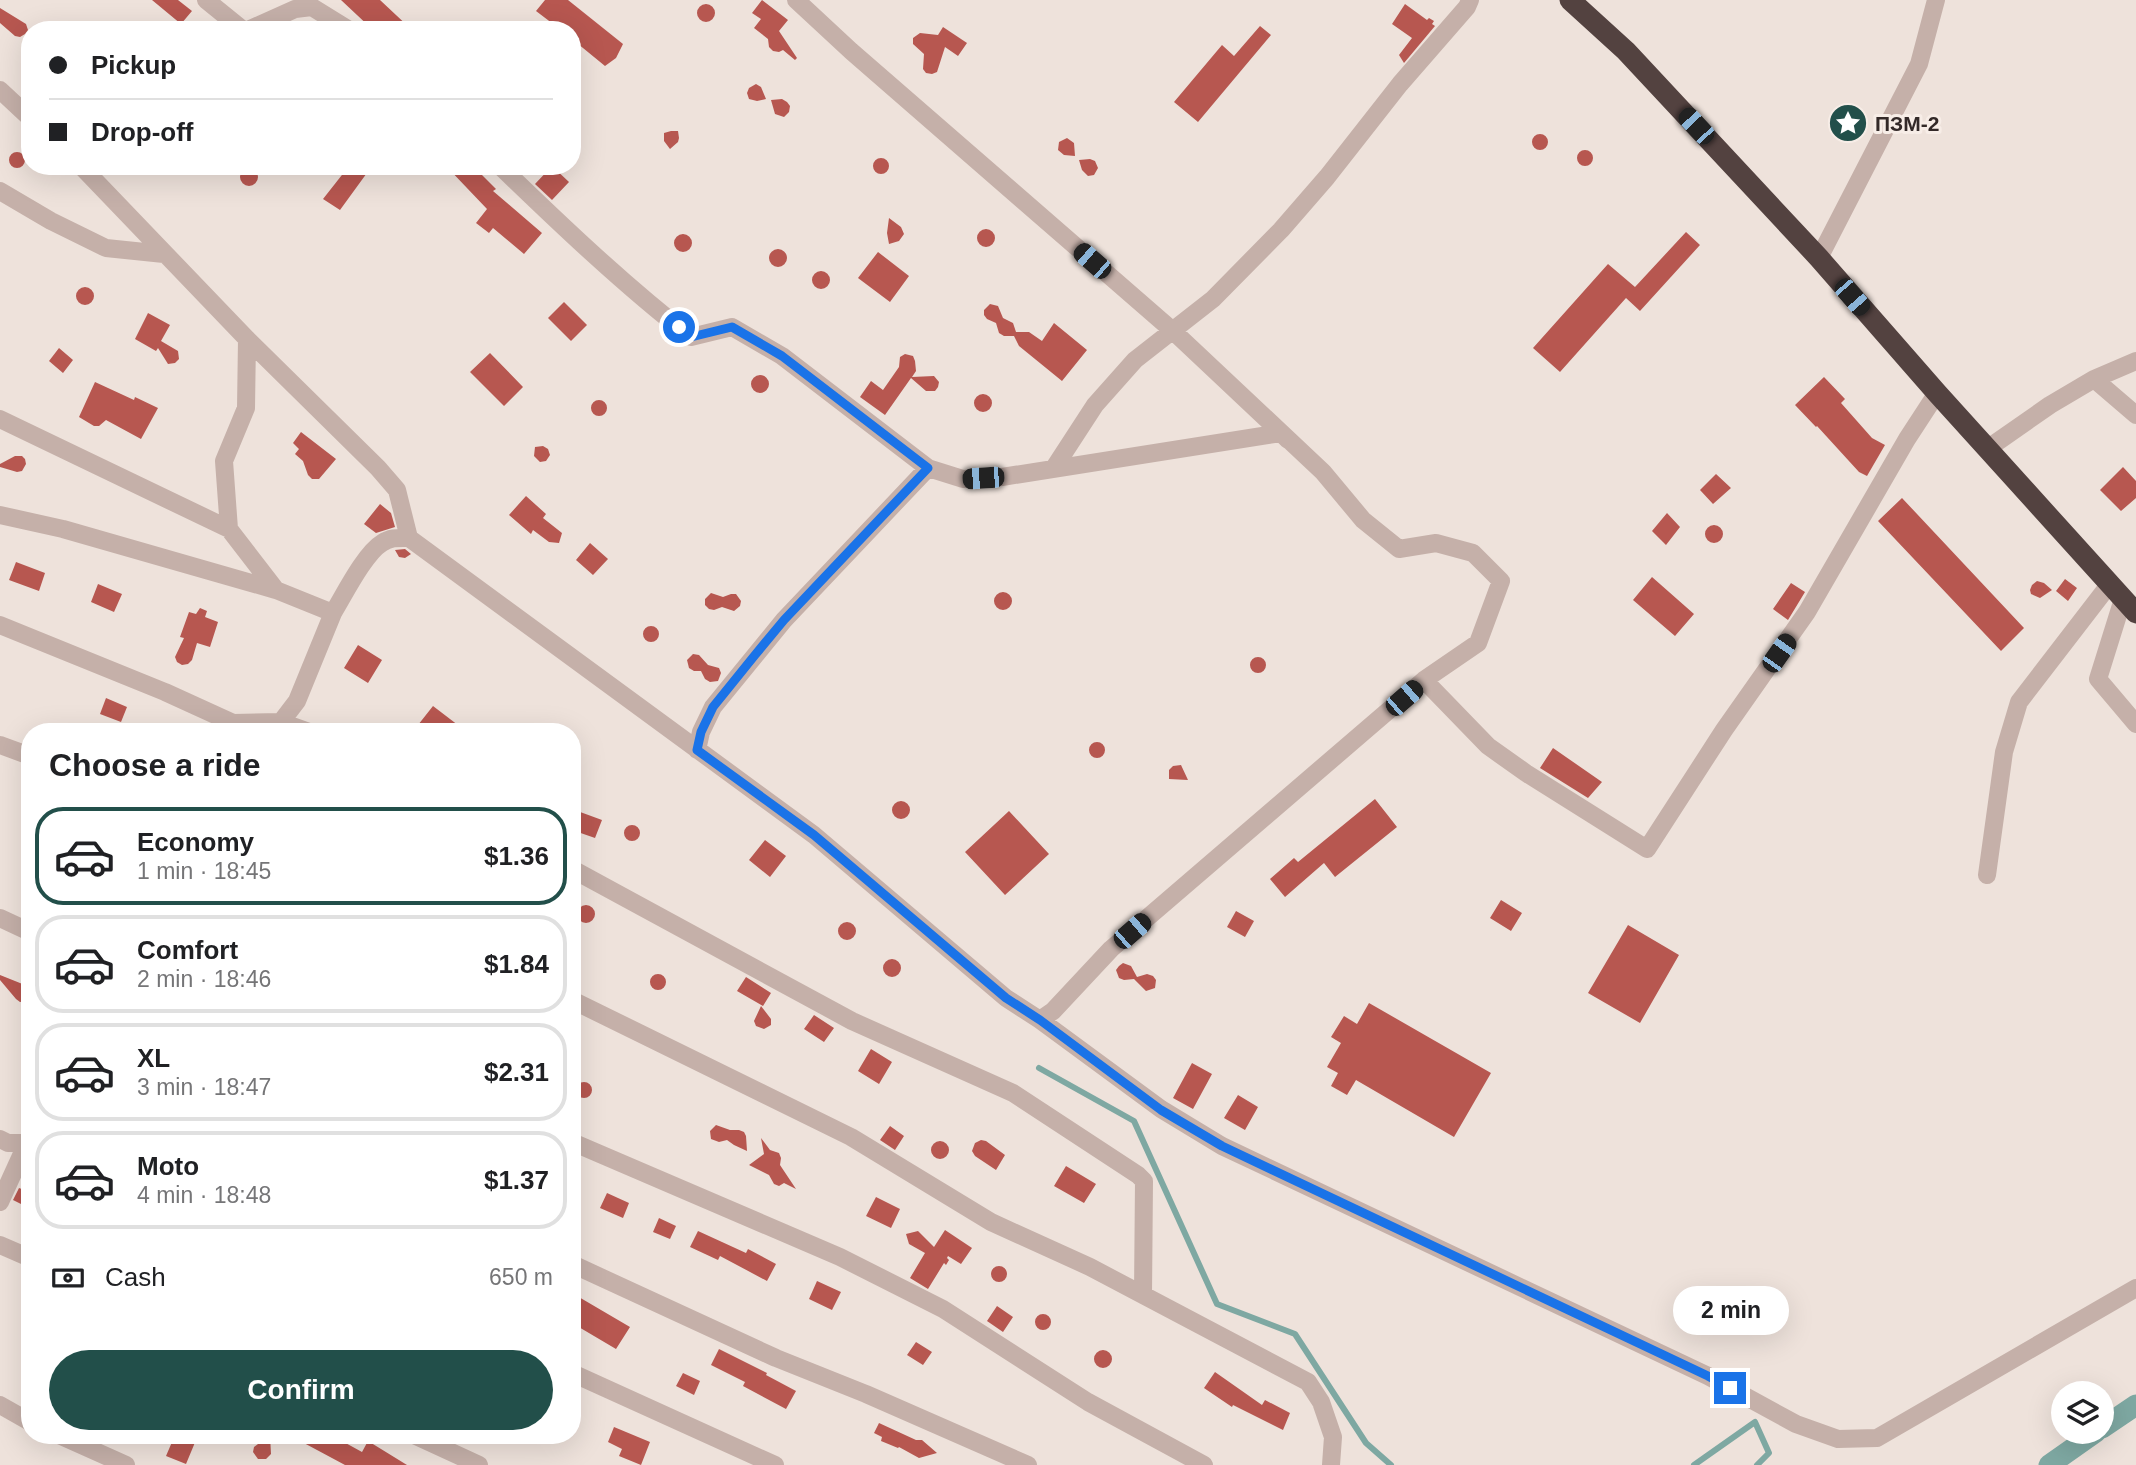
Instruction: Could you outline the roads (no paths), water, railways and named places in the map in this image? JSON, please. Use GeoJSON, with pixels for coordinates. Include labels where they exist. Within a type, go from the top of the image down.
{"type":"FeatureCollection","features":[{"type":"Feature","properties":{"kind":"highway"},"geometry":{"type":"LineString","coordinates":[[1570,0],[1626,51],[1819,258],[2123,599]]}},
{"type":"Feature","properties":{"kind":"street"},"geometry":{"type":"LineString","coordinates":[[206,0],[232,21]]}},
{"type":"Feature","properties":{"kind":"street"},"geometry":{"type":"LineString","coordinates":[[796,0],[1172,331],[1323,472],[1363,520],[1399,550],[1436,543],[1473,553],[1501,581],[1478,643],[1424,680],[1111,949],[1053,1011],[1040,1020]]}},
{"type":"Feature","properties":{"kind":"street"},"geometry":{"type":"LineString","coordinates":[[1054,468],[1095,405],[1135,360],[1213,299],[1281,230],[1467,7],[1470,0]]}},
{"type":"Feature","properties":{"kind":"street"},"geometry":{"type":"LineString","coordinates":[[1819,258],[1919,64],[1936,0]]}},
{"type":"Feature","properties":{"kind":"street"},"geometry":{"type":"LineString","coordinates":[[268,21],[295,9],[312,7],[335,21]]}},
{"type":"Feature","properties":{"kind":"street"},"geometry":{"type":"LineString","coordinates":[[0,90],[21,110]]}},
{"type":"Feature","properties":{"kind":"street"},"geometry":{"type":"LineString","coordinates":[[90,175],[247,339],[378,468],[397,490],[409,538]]}},
{"type":"Feature","properties":{"kind":"street"},"geometry":{"type":"LineString","coordinates":[[509,175],[544,209],[691,337],[732,327],[782,356],[928,468],[963,479],[1002,477],[1281,433],[1323,472]]}},
{"type":"Feature","properties":{"kind":"street"},"geometry":{"type":"LineString","coordinates":[[0,191],[106,248],[164,254]]}},
{"type":"Feature","properties":{"kind":"street"},"geometry":{"type":"LineString","coordinates":[[229,529],[224,461],[246,408],[247,339]]}},
{"type":"Feature","properties":{"kind":"street"},"geometry":{"type":"LineString","coordinates":[[1987,449],[2050,405],[2094,379],[2136,361]]}},
{"type":"Feature","properties":{"kind":"street"},"geometry":{"type":"LineString","coordinates":[[2094,379],[2136,415]]}},
{"type":"Feature","properties":{"kind":"street"},"geometry":{"type":"LineString","coordinates":[[1424,680],[1488,746],[1647,849],[1724,730],[1807,612],[1907,439],[1937,393]]}},
{"type":"Feature","properties":{"kind":"street"},"geometry":{"type":"LineString","coordinates":[[0,419],[229,529],[276,590]]}},
{"type":"Feature","properties":{"kind":"street"},"geometry":{"type":"LineString","coordinates":[[697,750],[701,732],[713,707],[736,678],[784,620],[928,468]]}},
{"type":"Feature","properties":{"kind":"street"},"geometry":{"type":"LineString","coordinates":[[0,515],[63,529],[276,590],[333,613]]}},
{"type":"Feature","properties":{"kind":"street"},"geometry":{"type":"LineString","coordinates":[[282,723],[297,701],[333,613],[371,551],[394,537],[409,538],[814,835],[1006,998],[1161,1110],[1222,1146],[1708,1376],[1796,1424],[1838,1439],[1877,1438],[2136,1288]]}},
{"type":"Feature","properties":{"kind":"street"},"geometry":{"type":"LineString","coordinates":[[2123,599],[2098,679],[2136,724]]}},
{"type":"Feature","properties":{"kind":"street"},"geometry":{"type":"LineString","coordinates":[[1987,875],[2004,752],[2019,702],[2123,599]]}},
{"type":"Feature","properties":{"kind":"street"},"geometry":{"type":"LineString","coordinates":[[0,625],[165,692],[233,723]]}},
{"type":"Feature","properties":{"kind":"street"},"geometry":{"type":"LineString","coordinates":[[0,746],[21,753]]}},
{"type":"Feature","properties":{"kind":"street"},"geometry":{"type":"LineString","coordinates":[[581,874],[852,1021],[1013,1093],[1138,1175],[1144,1181],[1143,1295]]}},
{"type":"Feature","properties":{"kind":"street"},"geometry":{"type":"LineString","coordinates":[[0,918],[21,928]]}},
{"type":"Feature","properties":{"kind":"street"},"geometry":{"type":"LineString","coordinates":[[581,1004],[851,1138],[991,1222],[1090,1268],[1308,1382],[1321,1402],[1333,1437],[1331,1465]]}},
{"type":"Feature","properties":{"kind":"street"},"geometry":{"type":"LineString","coordinates":[[0,1139],[9,1143],[21,1141]]}},
{"type":"Feature","properties":{"kind":"street"},"geometry":{"type":"LineString","coordinates":[[581,1146],[840,1257],[943,1309],[1088,1402],[1204,1465]]}},
{"type":"Feature","properties":{"kind":"street"},"geometry":{"type":"LineString","coordinates":[[0,1202],[21,1157]]}},
{"type":"Feature","properties":{"kind":"street"},"geometry":{"type":"LineString","coordinates":[[0,1245],[21,1254]]}},
{"type":"Feature","properties":{"kind":"street"},"geometry":{"type":"LineString","coordinates":[[581,1268],[776,1358],[1028,1465]]}},
{"type":"Feature","properties":{"kind":"street"},"geometry":{"type":"LineString","coordinates":[[581,1377],[775,1465]]}},
{"type":"Feature","properties":{"kind":"street"},"geometry":{"type":"LineString","coordinates":[[0,1405],[21,1417]]}},
{"type":"Feature","properties":{"kind":"street"},"geometry":{"type":"LineString","coordinates":[[79,1444],[126,1465]]}},
{"type":"Feature","properties":{"kind":"street"},"geometry":{"type":"LineString","coordinates":[[434,1444],[480,1465]]}},
{"type":"Feature","properties":{"kind":"waterway"},"geometry":{"type":"LineString","coordinates":[[1039,1068],[1134,1121],[1217,1304],[1295,1334],[1366,1443],[1391,1465]]}},
{"type":"Feature","properties":{"kind":"waterway"},"geometry":{"type":"LineString","coordinates":[[2114,1420],[2136,1405]]}},
{"type":"Feature","properties":{"kind":"waterway"},"geometry":{"type":"LineString","coordinates":[[1694,1465],[1755,1422],[1769,1453],[1757,1465]]}},
{"type":"Feature","properties":{"kind":"waterway"},"geometry":{"type":"LineString","coordinates":[[2049,1465],[2079,1444]]}},
{"type":"Feature","properties":{"kind":"place","name":"ПЗМ-2"},"geometry":{"type":"Point","coordinates":[1848,123]}}]}
